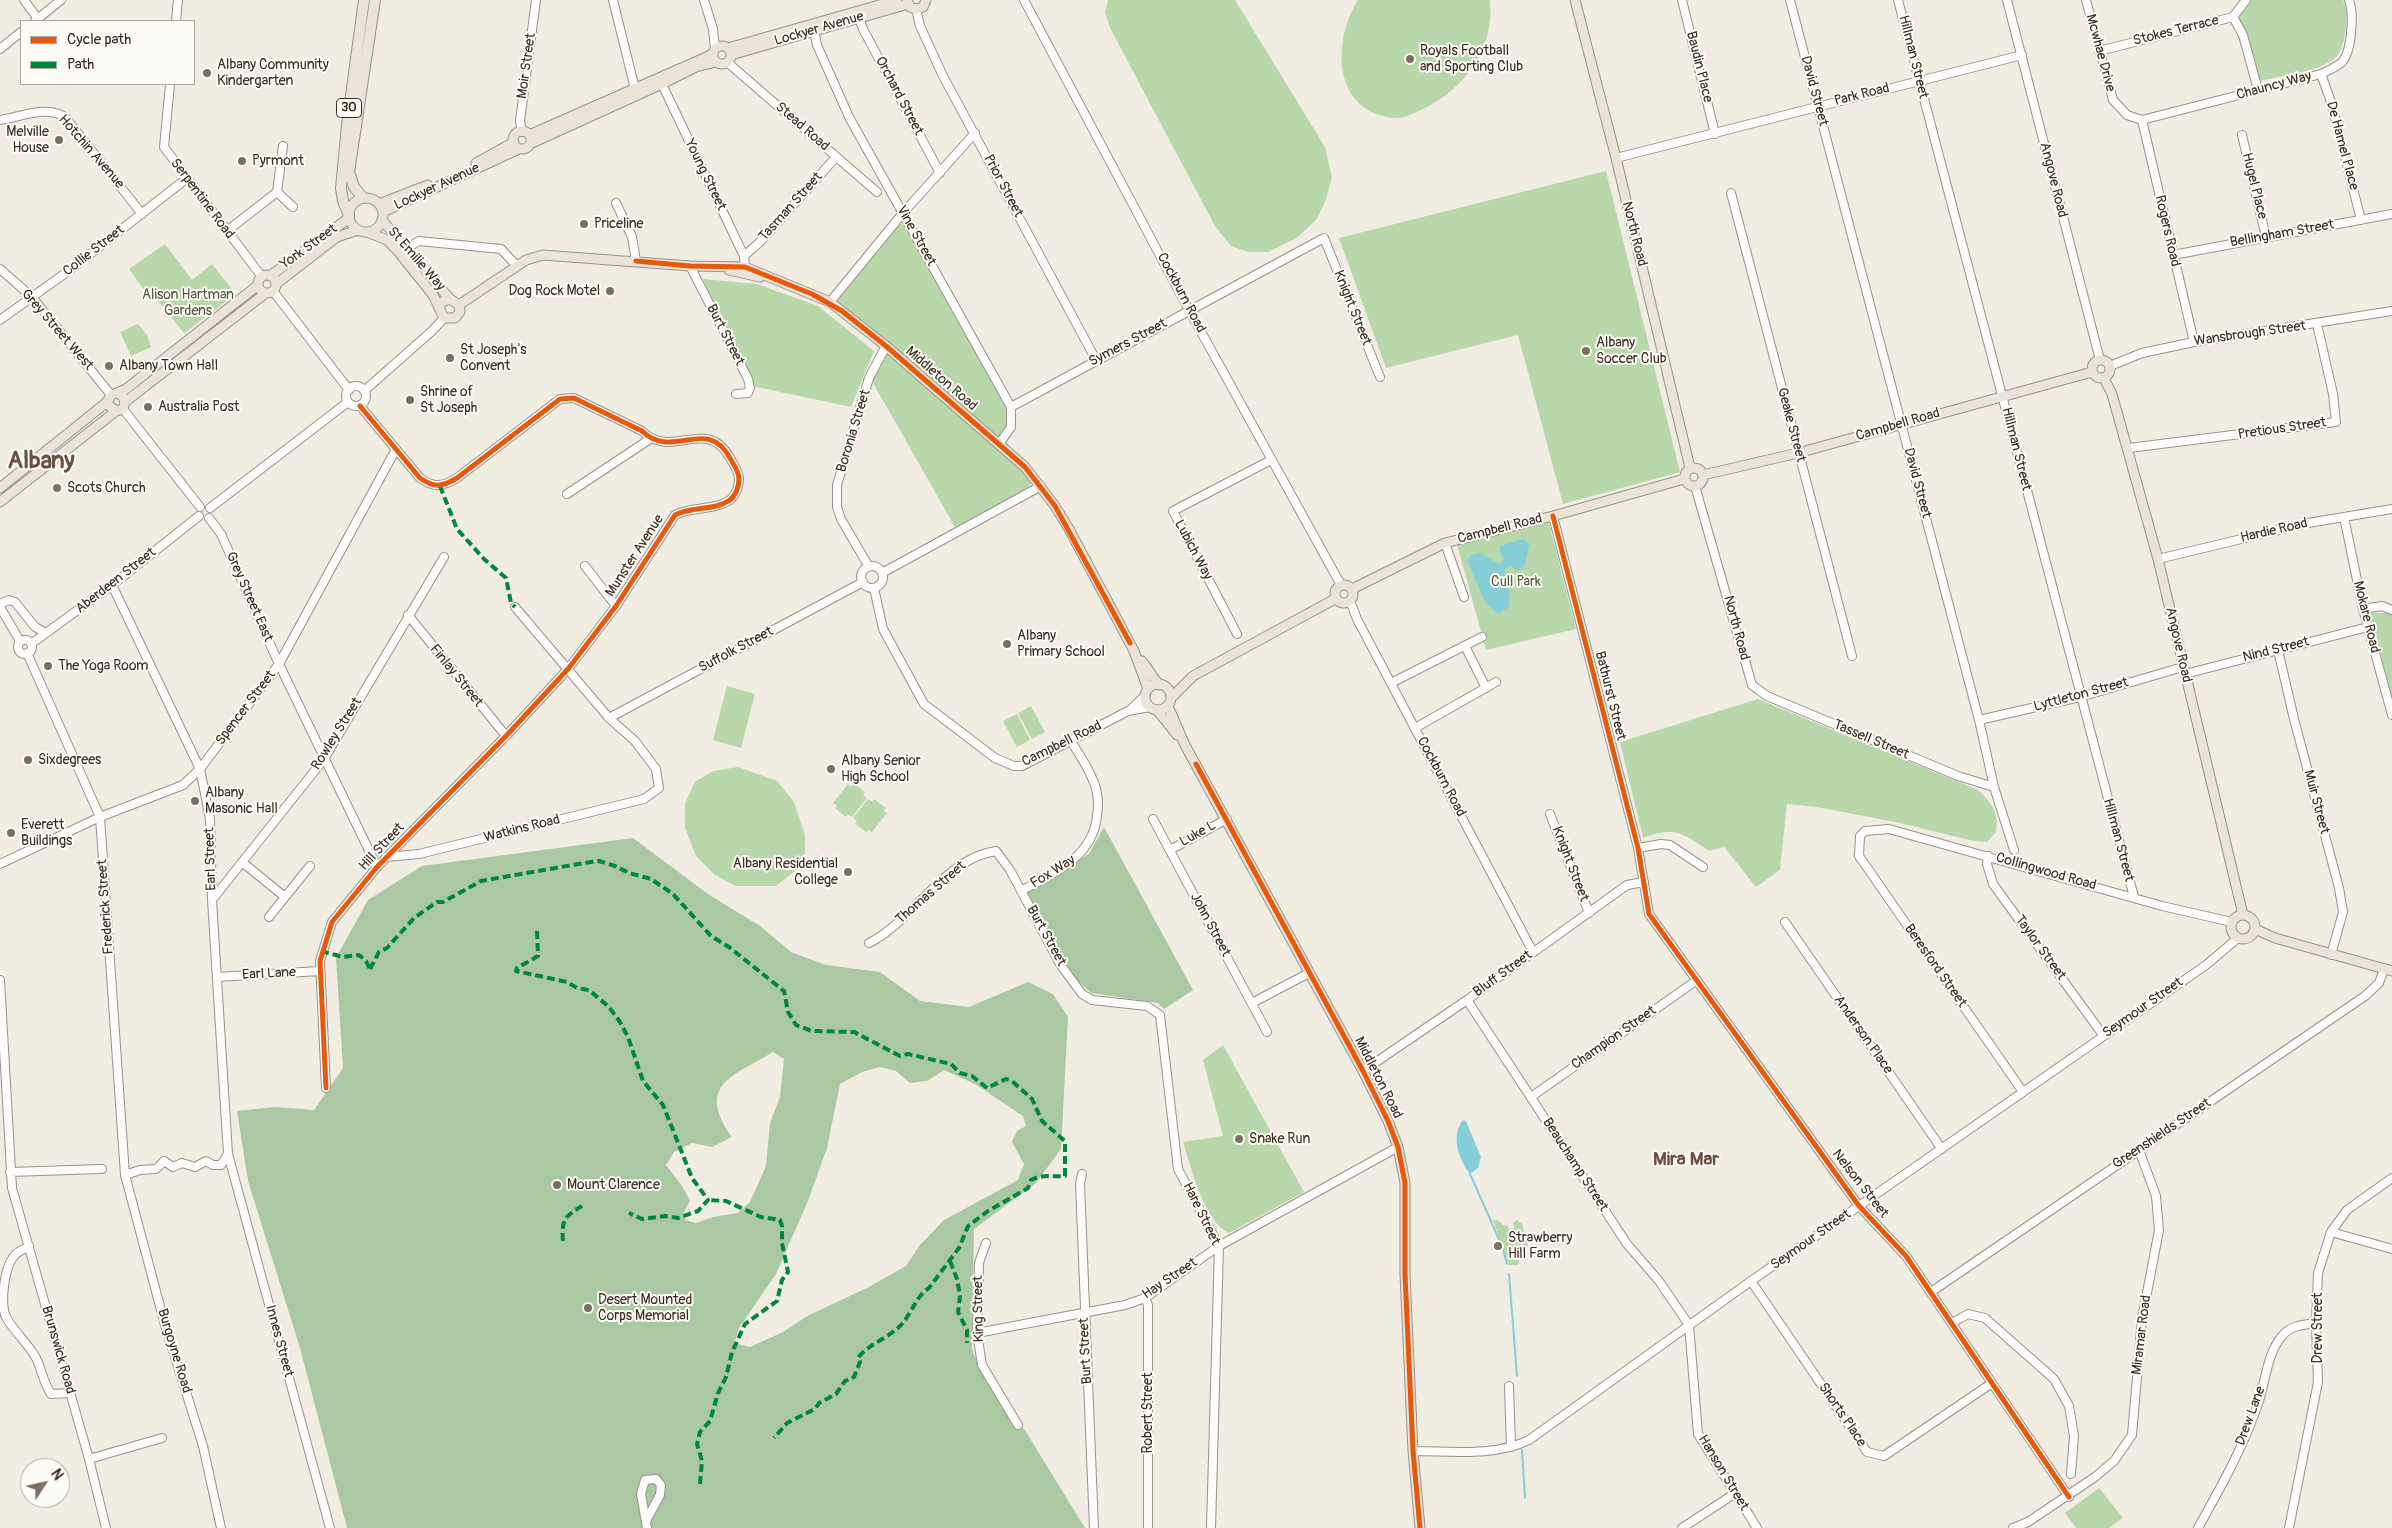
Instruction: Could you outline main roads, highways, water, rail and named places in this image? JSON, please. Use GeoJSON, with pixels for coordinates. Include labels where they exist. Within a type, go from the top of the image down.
{"type":"FeatureCollection","features":[{"type":"Feature","properties":{"kind":"highway","name":"30"},"geometry":{"type":"LineString","coordinates":[[349,217],[343,201],[341,188],[347,125],[364,0]]}},
{"type":"Feature","properties":{"kind":"highway","name":"30"},"geometry":{"type":"LineString","coordinates":[[363,198],[354,187],[349,172],[375,0]]}},
{"type":"Feature","properties":{"kind":"main road","name":"Lockyer Avenue"},"geometry":{"type":"LineString","coordinates":[[728,55],[897,0]]}},
{"type":"Feature","properties":{"kind":"main road"},"geometry":{"type":"LineString","coordinates":[[910,4],[923,7],[927,0]]}},
{"type":"Feature","properties":{"kind":"main road","name":"North Road"},"geometry":{"type":"LineString","coordinates":[[1575,0],[1616,158],[1690,468]]}},
{"type":"Feature","properties":{"kind":"main road","name":"Lockyer Avenue"},"geometry":{"type":"LineString","coordinates":[[813,27],[859,18],[910,4]]}},
{"type":"Feature","properties":{"kind":"main road"},"geometry":{"type":"LineString","coordinates":[[516,145],[516,135],[527,137],[696,67],[715,55],[722,46],[728,55]]}},
{"type":"Feature","properties":{"kind":"main road"},"geometry":{"type":"LineString","coordinates":[[715,55],[728,55]]}},
{"type":"Feature","properties":{"kind":"main road"},"geometry":{"type":"LineString","coordinates":[[604,106],[635,89],[661,81]]}},
{"type":"Feature","properties":{"kind":"main road","name":"Lockyer Avenue"},"geometry":{"type":"LineString","coordinates":[[381,212],[449,176],[516,145],[526,148],[527,137]]}},
{"type":"Feature","properties":{"kind":"main road"},"geometry":{"type":"LineString","coordinates":[[363,198],[372,199],[381,212],[374,230],[363,231],[349,217],[353,204],[363,198]]}},
{"type":"Feature","properties":{"kind":"main road","name":"St Emilie Way"},"geometry":{"type":"LineString","coordinates":[[381,212],[407,248],[450,299]]}},
{"type":"Feature","properties":{"kind":"main road","name":"York Street"},"geometry":{"type":"LineString","coordinates":[[0,488],[112,397],[263,279],[349,217]]}},
{"type":"Feature","properties":{"kind":"main road","name":"York Street"},"geometry":{"type":"LineString","coordinates":[[0,502],[337,237],[363,231]]}},
{"type":"Feature","properties":{"kind":"main road","name":"St Emilie Way"},"geometry":{"type":"LineString","coordinates":[[363,231],[387,240],[433,295],[439,308]]}},
{"type":"Feature","properties":{"kind":"main road","name":"Middleton Road"},"geometry":{"type":"LineString","coordinates":[[459,305],[517,266],[534,256],[543,255],[690,266],[745,267],[786,282],[830,302],[886,346],[999,444],[1025,467],[1041,486],[1068,529],[1134,651],[1162,686],[1184,745]]}},
{"type":"Feature","properties":{"kind":"main road","name":"Middleton Road"},"geometry":{"type":"LineString","coordinates":[[714,267],[786,282]]}},
{"type":"Feature","properties":{"kind":"main road"},"geometry":{"type":"LineString","coordinates":[[263,279],[260,290],[272,290]]}},
{"type":"Feature","properties":{"kind":"main road","name":"York Street"},"geometry":{"type":"LineString","coordinates":[[263,279],[274,279],[272,290]]}},
{"type":"Feature","properties":{"kind":"main road"},"geometry":{"type":"LineString","coordinates":[[450,299],[459,305],[460,312],[455,318],[444,318],[439,308],[442,302],[450,299]]}},
{"type":"Feature","properties":{"kind":"main road"},"geometry":{"type":"LineString","coordinates":[[2100,360],[2106,361],[2110,366],[2109,373],[2104,378],[2099,378],[2092,372],[2093,364],[2100,360]]}},
{"type":"Feature","properties":{"kind":"main road","name":"Campbell Road"},"geometry":{"type":"LineString","coordinates":[[1703,475],[1798,453],[2092,372]]}},
{"type":"Feature","properties":{"kind":"main road","name":"Angove Road"},"geometry":{"type":"LineString","coordinates":[[2104,378],[2112,394],[2129,448],[2158,559],[2243,915]]}},
{"type":"Feature","properties":{"kind":"main road"},"geometry":{"type":"LineString","coordinates":[[112,397],[123,397],[121,407],[110,408],[112,397]]}},
{"type":"Feature","properties":{"kind":"main road"},"geometry":{"type":"LineString","coordinates":[[1690,468],[1699,470],[1703,475],[1701,482],[1695,486],[1688,485],[1684,478],[1685,472],[1690,468]]}},
{"type":"Feature","properties":{"kind":"main road","name":"Campbell Road"},"geometry":{"type":"LineString","coordinates":[[1352,589],[1444,542],[1553,516],[1684,478]]}},
{"type":"Feature","properties":{"kind":"main road"},"geometry":{"type":"LineString","coordinates":[[1341,585],[1347,585],[1352,589],[1353,596],[1350,601],[1340,603],[1335,599],[1334,592],[1341,585]]}},
{"type":"Feature","properties":{"kind":"main road"},"geometry":{"type":"LineString","coordinates":[[1147,692],[1192,676],[1335,599]]}},
{"type":"Feature","properties":{"kind":"main road","name":"Middleton Road"},"geometry":{"type":"LineString","coordinates":[[1134,651],[1153,708],[1184,745],[1227,819],[1363,1071],[1388,1121],[1398,1147],[1405,1183],[1405,1274],[1413,1451],[1420,1528]]}},
{"type":"Feature","properties":{"kind":"main road"},"geometry":{"type":"LineString","coordinates":[[1153,708],[1169,702],[1192,676]]}},
{"type":"Feature","properties":{"kind":"main road"},"geometry":{"type":"LineString","coordinates":[[2243,915],[2250,917],[2254,922],[2255,929],[2252,936],[2246,939],[2238,938],[2232,931],[2232,922],[2236,917],[2243,915]]}},
{"type":"Feature","properties":{"kind":"main road"},"geometry":{"type":"LineString","coordinates":[[2255,929],[2275,938],[2388,970]]}},
{"type":"Feature","properties":{"kind":"water"},"geometry":{"type":"Polygon","coordinates":[[[1525,540],[1529,544],[1525,565],[1518,571],[1510,566],[1505,569],[1504,572],[1509,582],[1510,606],[1498,614],[1485,602],[1467,560],[1471,555],[1480,553],[1499,564],[1504,560],[1500,552],[1500,546],[1525,540]]]}},
{"type":"Feature","properties":{"kind":"water"},"geometry":{"type":"Polygon","coordinates":[[[1463,1120],[1466,1121],[1481,1157],[1478,1168],[1470,1174],[1462,1162],[1457,1140],[1459,1126],[1463,1120]]]}},
{"type":"Feature","properties":{"kind":"waterway"},"geometry":{"type":"LineString","coordinates":[[1470,1174],[1502,1246],[1507,1264]]}},
{"type":"Feature","properties":{"kind":"waterway"},"geometry":{"type":"LineString","coordinates":[[1509,1274],[1517,1376]]}},
{"type":"Feature","properties":{"kind":"waterway"},"geometry":{"type":"LineString","coordinates":[[1522,1450],[1525,1498]]}},
{"type":"Feature","properties":{"kind":"place","name":"Royals Football and Sporting Club"},"geometry":{"type":"Point","coordinates":[1410,59]}},
{"type":"Feature","properties":{"kind":"place","name":"Albany Community Kindergarten"},"geometry":{"type":"Point","coordinates":[207,73]}},
{"type":"Feature","properties":{"kind":"place","name":"Melville House"},"geometry":{"type":"Point","coordinates":[59,140]}},
{"type":"Feature","properties":{"kind":"place","name":"Pyrmont"},"geometry":{"type":"Point","coordinates":[242,161]}},
{"type":"Feature","properties":{"kind":"place","name":"Priceline"},"geometry":{"type":"Point","coordinates":[584,224]}},
{"type":"Feature","properties":{"kind":"place","name":"Dog Rock Motel"},"geometry":{"type":"Point","coordinates":[610,291]}},
{"type":"Feature","properties":{"kind":"place","name":"Albany Soccer Club"},"geometry":{"type":"Point","coordinates":[1586,351]}},
{"type":"Feature","properties":{"kind":"place","name":"St Joseph's Convent"},"geometry":{"type":"Point","coordinates":[450,358]}},
{"type":"Feature","properties":{"kind":"place","name":"Albany Town Hall"},"geometry":{"type":"Point","coordinates":[109,366]}},
{"type":"Feature","properties":{"kind":"place","name":"Shrine of St Joseph"},"geometry":{"type":"Point","coordinates":[410,400]}},
{"type":"Feature","properties":{"kind":"place","name":"Australia Post"},"geometry":{"type":"Point","coordinates":[148,407]}},
{"type":"Feature","properties":{"kind":"place","name":"Scots Church"},"geometry":{"type":"Point","coordinates":[57,488]}},
{"type":"Feature","properties":{"kind":"place","name":"Albany Primary School"},"geometry":{"type":"Point","coordinates":[1007,644]}},
{"type":"Feature","properties":{"kind":"place","name":"The Yoga Room"},"geometry":{"type":"Point","coordinates":[48,666]}},
{"type":"Feature","properties":{"kind":"place","name":"Sixdegrees"},"geometry":{"type":"Point","coordinates":[28,760]}},
{"type":"Feature","properties":{"kind":"place","name":"Albany Senior High School"},"geometry":{"type":"Point","coordinates":[831,769]}},
{"type":"Feature","properties":{"kind":"place","name":"Albany Masonic Hall"},"geometry":{"type":"Point","coordinates":[195,801]}},
{"type":"Feature","properties":{"kind":"place","name":"Everett Buildings"},"geometry":{"type":"Point","coordinates":[11,833]}},
{"type":"Feature","properties":{"kind":"place","name":"Albany Residential College"},"geometry":{"type":"Point","coordinates":[848,872]}},
{"type":"Feature","properties":{"kind":"place","name":"Snake Run"},"geometry":{"type":"Point","coordinates":[1239,1139]}},
{"type":"Feature","properties":{"kind":"place","name":"Mount Clarence"},"geometry":{"type":"Point","coordinates":[557,1185]}},
{"type":"Feature","properties":{"kind":"place","name":"Strawberry Hill Farm"},"geometry":{"type":"Point","coordinates":[1498,1246]}},
{"type":"Feature","properties":{"kind":"place","name":"Desert Mounted Corps Memorial"},"geometry":{"type":"Point","coordinates":[588,1308]}},
{"type":"Feature","properties":{"kind":"district","name":"Albany"},"geometry":{"type":"Point","coordinates":[41,462]}},
{"type":"Feature","properties":{"kind":"district","name":"Mira Mar"},"geometry":{"type":"Point","coordinates":[1686,1160]}},
{"type":"Feature","properties":{"kind":"park label","name":"Alison Hartman Gardens"},"geometry":{"type":"Point","coordinates":[188,304]}},
{"type":"Feature","properties":{"kind":"park label","name":"Cull Park"},"geometry":{"type":"Point","coordinates":[1516,582]}}]}
